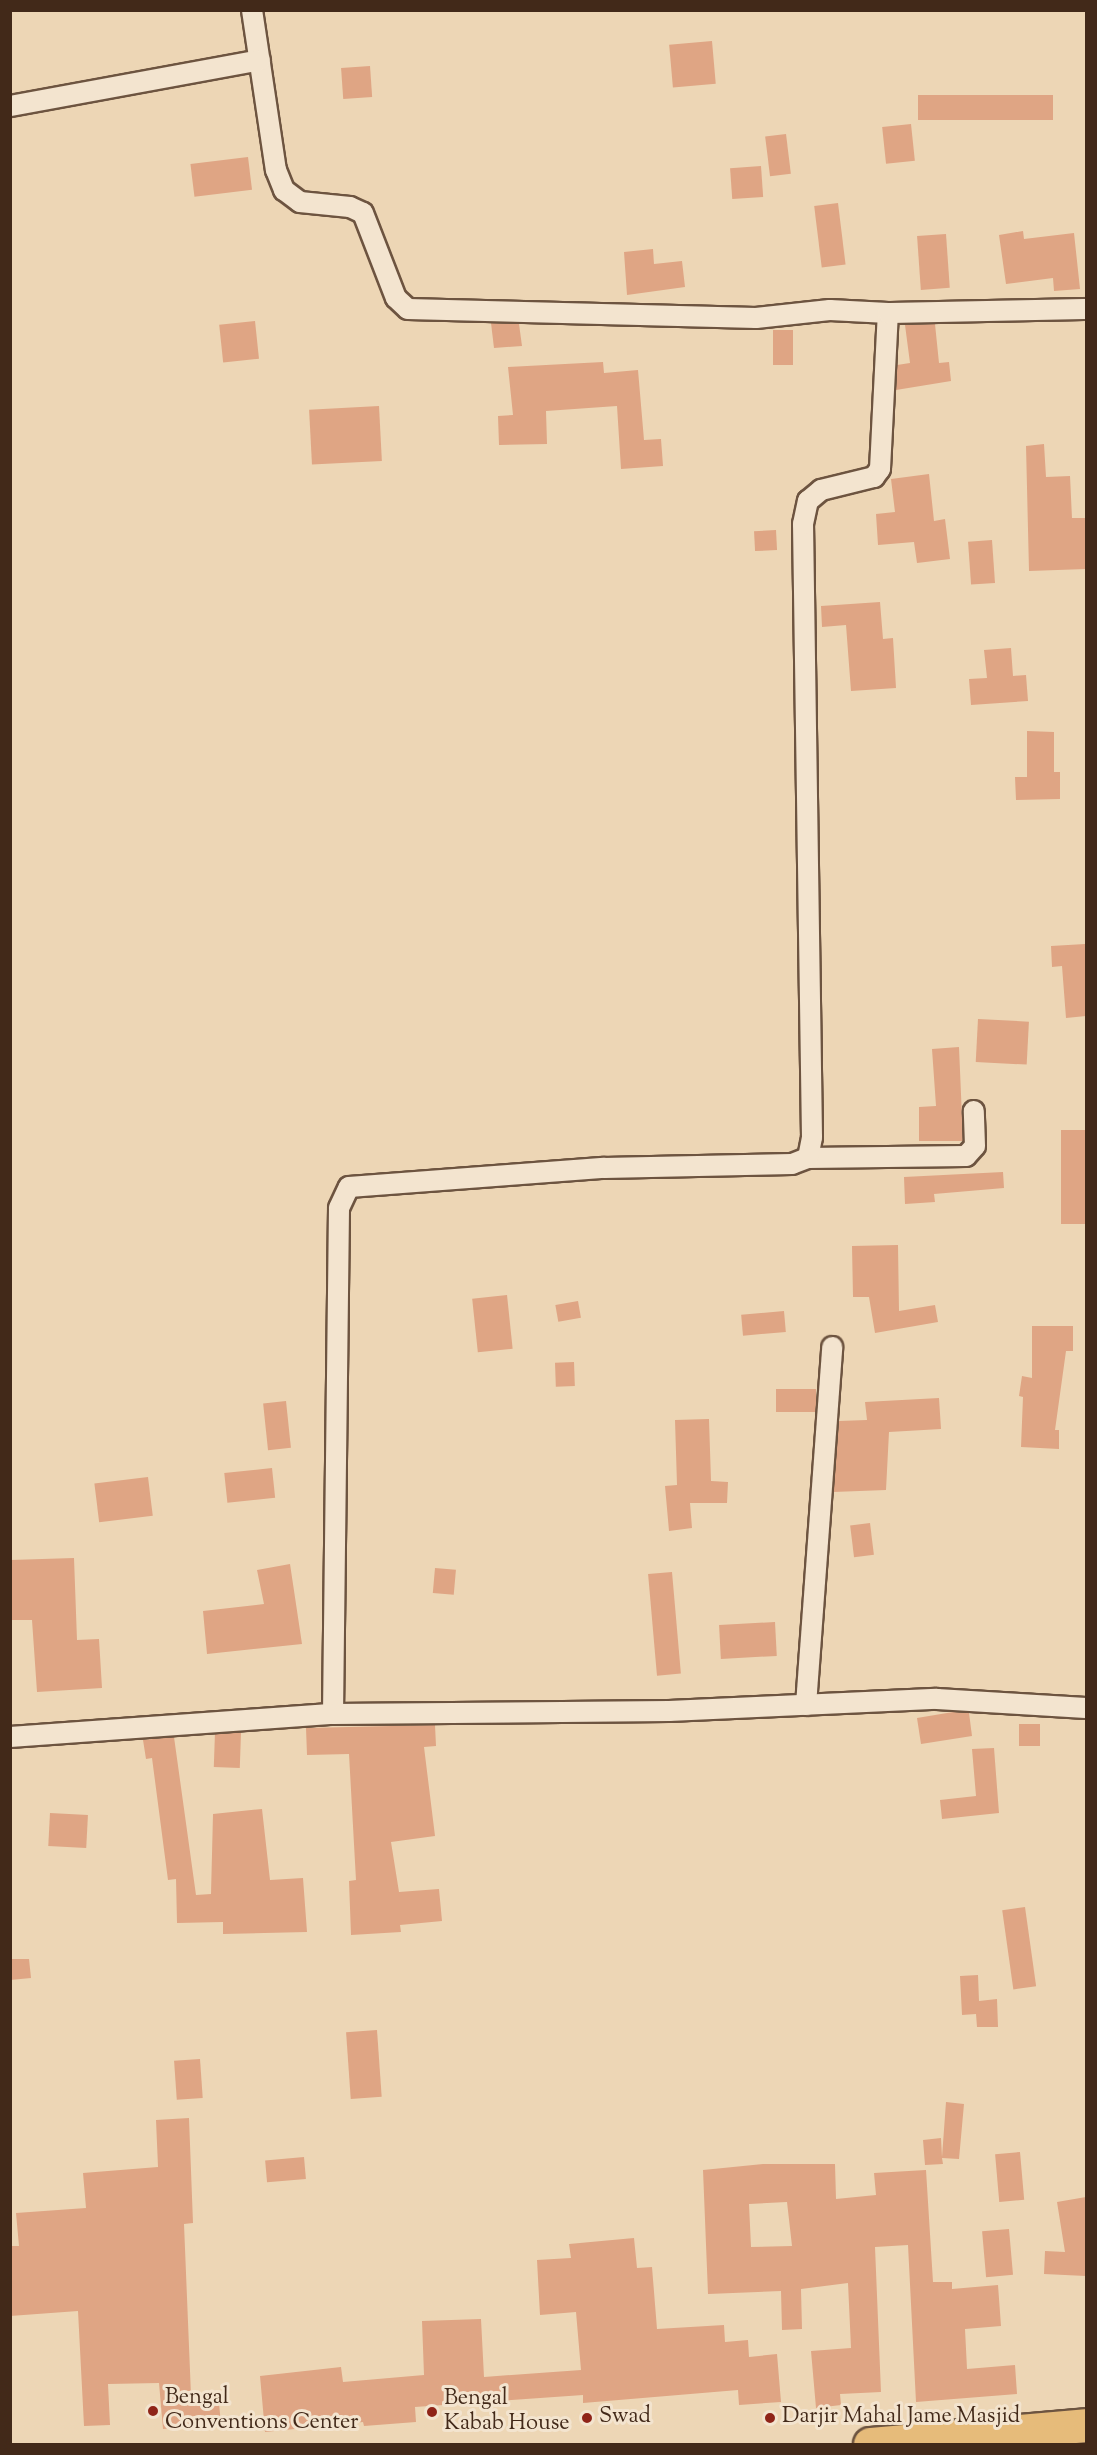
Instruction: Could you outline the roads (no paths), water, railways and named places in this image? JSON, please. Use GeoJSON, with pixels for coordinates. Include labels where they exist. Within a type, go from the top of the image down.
{"type":"FeatureCollection","features":[{"type":"Feature","properties":{"kind":"highway"},"geometry":{"type":"LineString","coordinates":[[870,2445],[1086,2425]]}},
{"type":"Feature","properties":{"kind":"street"},"geometry":{"type":"LineString","coordinates":[[252,10],[276,170],[285,190],[300,202],[350,207],[363,213],[396,298],[408,309],[756,318],[830,310],[888,313],[1086,309]]}},
{"type":"Feature","properties":{"kind":"street"},"geometry":{"type":"LineString","coordinates":[[10,106],[260,60]]}},
{"type":"Feature","properties":{"kind":"street"},"geometry":{"type":"LineString","coordinates":[[808,1158],[812,1137],[803,524],[808,501],[821,490],[874,477],[880,469],[888,313]]}},
{"type":"Feature","properties":{"kind":"street"},"geometry":{"type":"LineString","coordinates":[[333,1713],[339,1208],[349,1187],[604,1168],[792,1164],[808,1158],[966,1156],[975,1146],[974,1111]]}},
{"type":"Feature","properties":{"kind":"street"},"geometry":{"type":"LineString","coordinates":[[806,1705],[832,1347]]}},
{"type":"Feature","properties":{"kind":"street"},"geometry":{"type":"LineString","coordinates":[[10,1737],[333,1713],[806,1705],[938,1699],[1086,1708]]}},
{"type":"Feature","properties":{"kind":"place","name":"Bengal Conventions Center"},"geometry":{"type":"Point","coordinates":[153,2411]}},
{"type":"Feature","properties":{"kind":"place","name":"Bengal Kabab House"},"geometry":{"type":"Point","coordinates":[432,2412]}},
{"type":"Feature","properties":{"kind":"place","name":"Swad"},"geometry":{"type":"Point","coordinates":[587,2418]}},
{"type":"Feature","properties":{"kind":"place","name":"Darjir Mahal Jame Masjid"},"geometry":{"type":"Point","coordinates":[770,2418]}}]}
